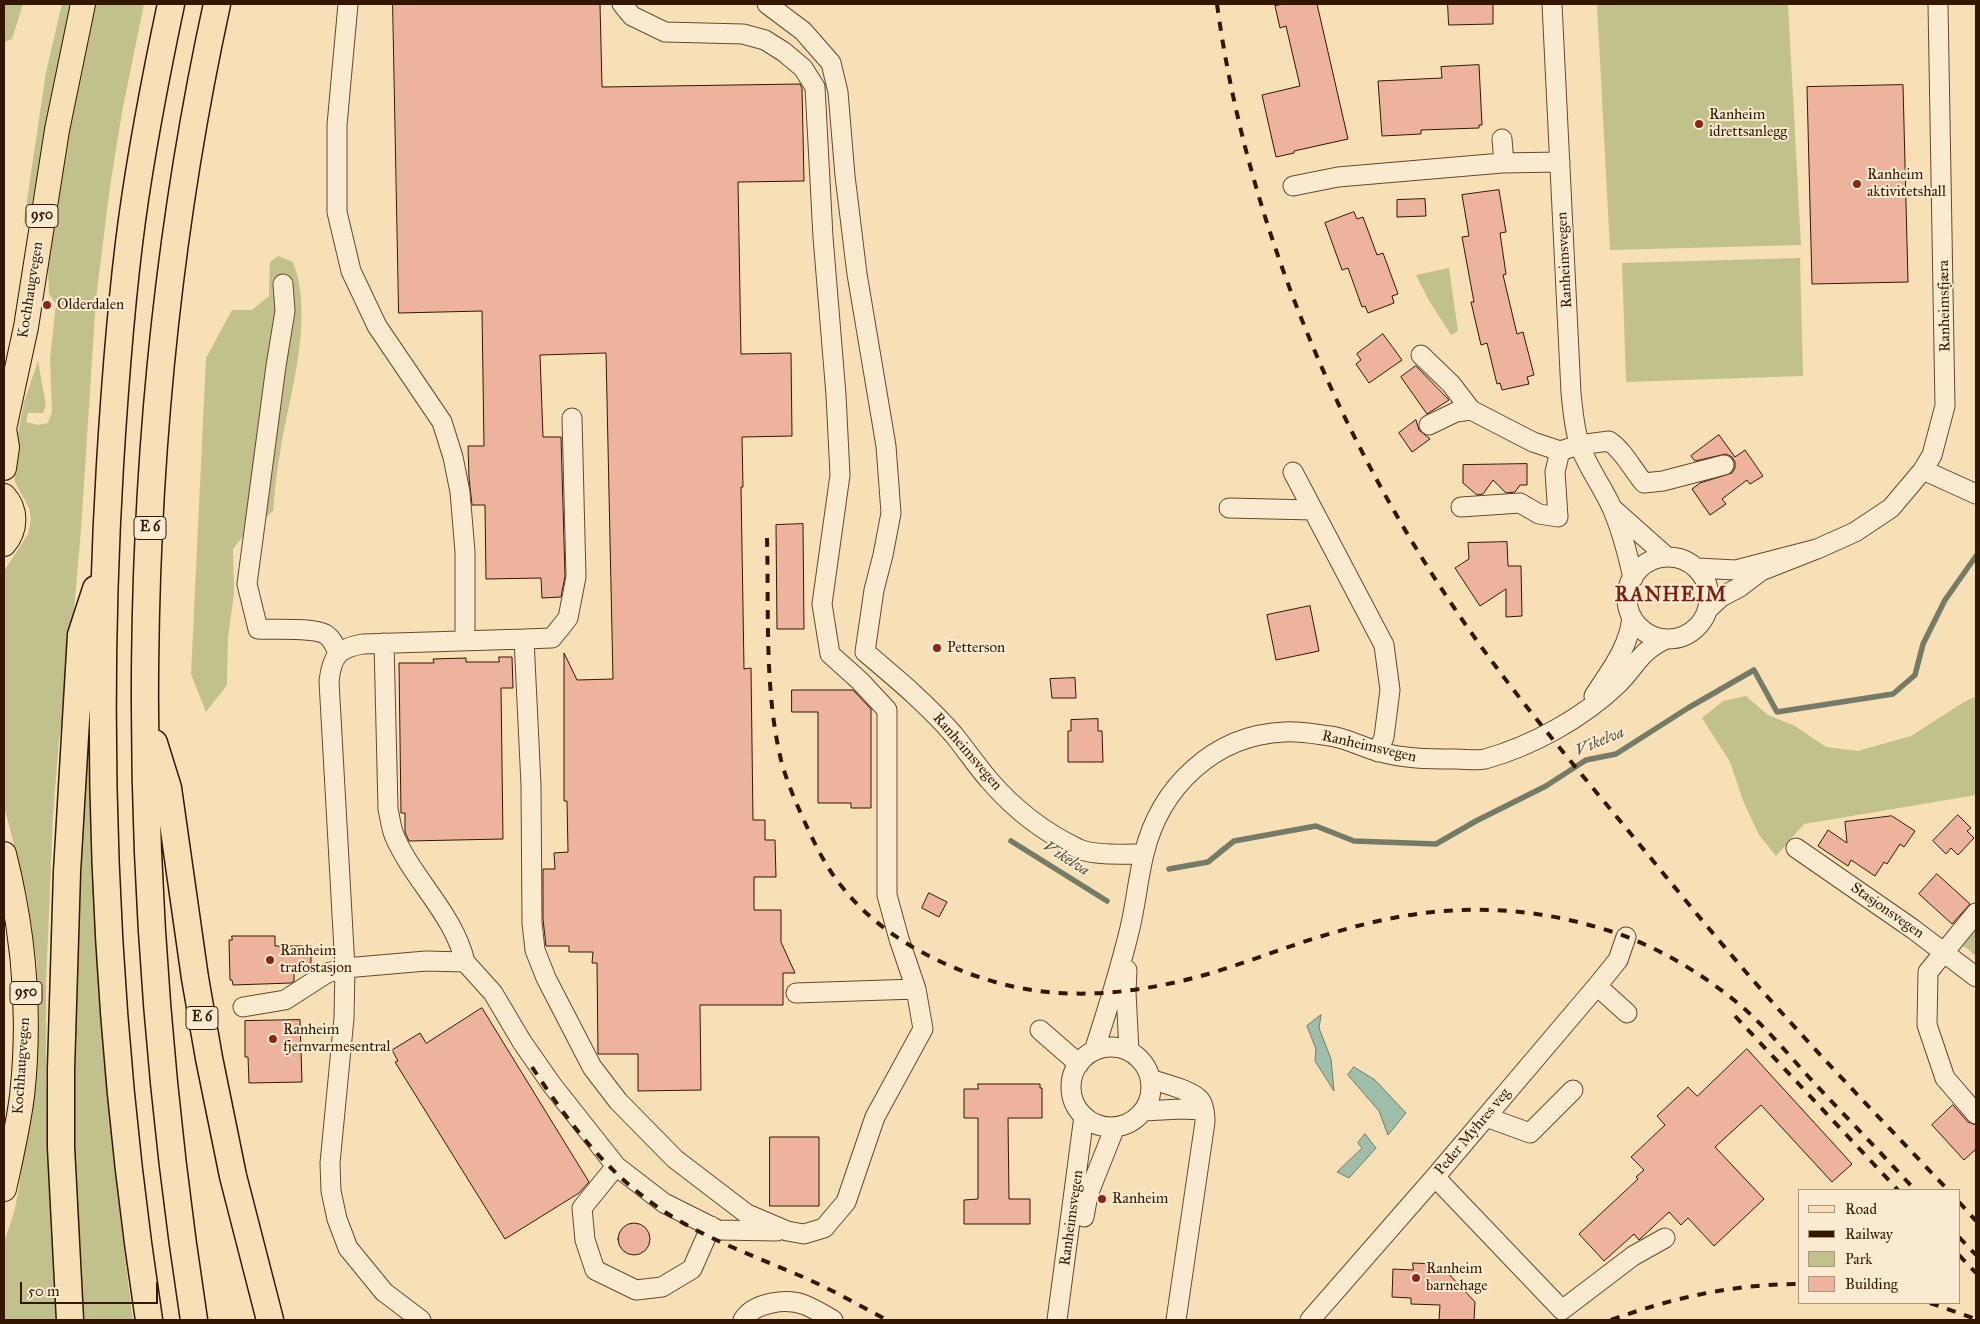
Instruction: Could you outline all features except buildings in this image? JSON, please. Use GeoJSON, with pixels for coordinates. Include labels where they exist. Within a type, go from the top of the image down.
{"type":"FeatureCollection","features":[{"type":"Feature","properties":{"kind":"highway"},"geometry":{"type":"LineString","coordinates":[[150,1320],[132,1192],[118,1064],[109,941],[103,779],[104,565],[117,359],[124,288],[146,131],[171,4]]}},
{"type":"Feature","properties":{"kind":"highway","name":"E 6"},"geometry":{"type":"LineString","coordinates":[[194,1320],[174,1174],[161,1049],[149,855],[145,713],[146,627],[153,467],[167,302],[191,137],[217,4]]}},
{"type":"Feature","properties":{"kind":"highway"},"geometry":{"type":"LineString","coordinates":[[70,1320],[61,1147],[61,1049],[66,872],[81,635],[104,565]]}},
{"type":"Feature","properties":{"kind":"highway","name":"E 6"},"geometry":{"type":"LineString","coordinates":[[145,713],[168,788],[195,978],[209,1058],[233,1176],[270,1320]]}},
{"type":"Feature","properties":{"kind":"main road","name":"Kochhaugvegen"},"geometry":{"type":"LineString","coordinates":[[4,468],[7,447],[4,429],[26,327],[57,130],[83,4]]}},
{"type":"Feature","properties":{"kind":"main road"},"geometry":{"type":"LineString","coordinates":[[4,496],[12,509],[14,519],[12,529],[4,544]]}},
{"type":"Feature","properties":{"kind":"main road","name":"Kochhaugvegen"},"geometry":{"type":"LineString","coordinates":[[4,854],[22,945],[26,1003],[22,1096],[4,1189]]}},
{"type":"Feature","properties":{"kind":"street"},"geometry":{"type":"LineString","coordinates":[[348,4],[337,125],[337,212],[351,271],[377,326],[442,422],[453,457],[460,492],[464,552],[465,641]]}},
{"type":"Feature","properties":{"kind":"street"},"geometry":{"type":"LineString","coordinates":[[384,644],[388,809],[394,835],[409,862],[455,932],[461,945],[465,962],[493,993],[522,1042],[552,1085],[616,1166],[664,1203],[718,1230],[787,1231],[804,1234],[824,1228],[846,1202],[875,1117],[923,1029],[916,989],[898,938],[887,895],[886,710],[860,681],[830,654],[822,604],[840,475],[836,395],[823,237],[815,87],[803,68],[784,52],[765,40],[743,34],[665,32],[632,16],[622,4]]}},
{"type":"Feature","properties":{"kind":"street","name":"Ranheimsvegen"},"geometry":{"type":"LineString","coordinates":[[767,4],[803,31],[831,63],[838,92],[845,176],[857,274],[886,446],[891,513],[874,590],[874,640],[865,652],[919,698],[954,736],[989,780],[1034,823],[1081,850],[1143,858]]}},
{"type":"Feature","properties":{"kind":"street","name":"Ranheimsvegen"},"geometry":{"type":"LineString","coordinates":[[1552,4],[1571,393],[1579,444],[1589,468],[1612,508],[1633,578]]}},
{"type":"Feature","properties":{"kind":"street","name":"Ranheimsfjæra"},"geometry":{"type":"LineString","coordinates":[[1708,609],[1720,597],[1740,587],[1761,570],[1817,549],[1855,532],[1891,508],[1922,470],[1932,454],[1945,406],[1938,4]]}},
{"type":"Feature","properties":{"kind":"street"},"geometry":{"type":"LineString","coordinates":[[1502,139],[1504,163]]}},
{"type":"Feature","properties":{"kind":"street"},"geometry":{"type":"LineString","coordinates":[[1293,186],[1338,177],[1504,163],[1560,162]]}},
{"type":"Feature","properties":{"kind":"street"},"geometry":{"type":"LineString","coordinates":[[282,284],[285,311],[269,411],[247,584],[258,629],[316,630],[327,634],[333,641],[338,653]]}},
{"type":"Feature","properties":{"kind":"street"},"geometry":{"type":"LineString","coordinates":[[1421,355],[1451,384],[1471,410],[1533,442],[1560,451],[1579,444],[1610,441],[1619,448],[1630,466],[1644,483],[1663,481],[1724,465]]}},
{"type":"Feature","properties":{"kind":"street"},"geometry":{"type":"LineString","coordinates":[[1429,425],[1456,412],[1471,410]]}},
{"type":"Feature","properties":{"kind":"street"},"geometry":{"type":"LineString","coordinates":[[420,1320],[384,1292],[348,1248],[337,1219],[331,1191],[330,1162],[344,1018],[344,968],[328,809],[329,681],[331,664],[338,653],[349,647],[552,638],[568,618],[576,577],[572,418]]}},
{"type":"Feature","properties":{"kind":"street"},"geometry":{"type":"LineString","coordinates":[[1461,507],[1520,503],[1539,514],[1558,517],[1555,472],[1560,451]]}},
{"type":"Feature","properties":{"kind":"street"},"geometry":{"type":"LineString","coordinates":[[1922,470],[1976,494]]}},
{"type":"Feature","properties":{"kind":"street"},"geometry":{"type":"LineString","coordinates":[[1293,472],[1384,645],[1390,690],[1384,737],[1378,752]]}},
{"type":"Feature","properties":{"kind":"street"},"geometry":{"type":"LineString","coordinates":[[1229,508],[1313,510]]}},
{"type":"Feature","properties":{"kind":"street","name":"Ranheimsvegen"},"geometry":{"type":"LineString","coordinates":[[1612,508],[1667,557]]}},
{"type":"Feature","properties":{"kind":"street","name":"Ranheimsfjæra"},"geometry":{"type":"LineString","coordinates":[[1697,568],[1736,570],[1817,549]]}},
{"type":"Feature","properties":{"kind":"street"},"geometry":{"type":"LineString","coordinates":[[1667,557],[1678,558],[1697,568],[1704,577],[1708,587],[1709,598],[1708,609],[1704,619],[1697,628],[1677,638],[1666,639],[1655,637],[1645,632],[1632,617],[1627,597],[1633,578],[1647,563],[1667,557]]}},
{"type":"Feature","properties":{"kind":"street","name":"Ranheimsvegen"},"geometry":{"type":"LineString","coordinates":[[1584,712],[1623,651],[1631,631],[1632,617]]}},
{"type":"Feature","properties":{"kind":"street"},"geometry":{"type":"LineString","coordinates":[[524,639],[530,785],[532,922],[535,950],[546,978],[592,1067],[618,1101],[675,1159],[747,1214],[787,1231]]}},
{"type":"Feature","properties":{"kind":"street","name":"Ranheimsvegen"},"geometry":{"type":"LineString","coordinates":[[1094,1052],[1113,993],[1130,926],[1143,858],[1155,819],[1169,794],[1205,758],[1244,738],[1284,732],[1333,736],[1378,752],[1412,759],[1483,759],[1535,742],[1584,712],[1618,684],[1636,660],[1653,645],[1666,639]]}},
{"type":"Feature","properties":{"kind":"street","name":"Stasjonsvegen"},"geometry":{"type":"LineString","coordinates":[[1796,848],[1944,952],[1976,977]]}},
{"type":"Feature","properties":{"kind":"street"},"geometry":{"type":"LineString","coordinates":[[1976,913],[1928,972],[1927,1025],[1945,1078],[1976,1114]]}},
{"type":"Feature","properties":{"kind":"street","name":"Ranheimsvegen"},"geometry":{"type":"LineString","coordinates":[[1129,1051],[1126,992],[1130,926]]}},
{"type":"Feature","properties":{"kind":"street","name":"Peder Myhres veg"},"geometry":{"type":"LineString","coordinates":[[1310,1320],[1435,1177],[1597,986],[1618,960],[1626,936]]}},
{"type":"Feature","properties":{"kind":"street"},"geometry":{"type":"LineString","coordinates":[[243,1007],[285,1000],[327,973],[344,968],[426,961],[465,962]]}},
{"type":"Feature","properties":{"kind":"street"},"geometry":{"type":"LineString","coordinates":[[1597,986],[1627,1013]]}},
{"type":"Feature","properties":{"kind":"street"},"geometry":{"type":"LineString","coordinates":[[796,993],[916,989]]}},
{"type":"Feature","properties":{"kind":"street"},"geometry":{"type":"LineString","coordinates":[[1040,1030],[1079,1064]]}},
{"type":"Feature","properties":{"kind":"street"},"geometry":{"type":"LineString","coordinates":[[1111,1047],[1129,1051],[1143,1062],[1150,1079],[1150,1095],[1143,1111],[1131,1122],[1115,1127],[1098,1125],[1084,1116],[1074,1100],[1072,1082],[1079,1064],[1094,1052],[1111,1047]]}},
{"type":"Feature","properties":{"kind":"street"},"geometry":{"type":"LineString","coordinates":[[1150,1079],[1183,1090],[1198,1098],[1204,1110],[1206,1122],[1176,1320]]}},
{"type":"Feature","properties":{"kind":"street"},"geometry":{"type":"LineString","coordinates":[[1486,1117],[1530,1134],[1573,1090]]}},
{"type":"Feature","properties":{"kind":"street"},"geometry":{"type":"LineString","coordinates":[[1143,1111],[1204,1110]]}},
{"type":"Feature","properties":{"kind":"street","name":"Ranheimsvegen"},"geometry":{"type":"LineString","coordinates":[[1057,1320],[1084,1116]]}},
{"type":"Feature","properties":{"kind":"street","name":"Ranheimsvegen"},"geometry":{"type":"LineString","coordinates":[[1070,1320],[1088,1195],[1115,1127]]}},
{"type":"Feature","properties":{"kind":"street"},"geometry":{"type":"LineString","coordinates":[[616,1166],[582,1208],[585,1240],[595,1270],[636,1290],[662,1287],[692,1269],[711,1226]]}},
{"type":"Feature","properties":{"kind":"street"},"geometry":{"type":"LineString","coordinates":[[1435,1177],[1562,1310],[1633,1256],[1666,1238]]}},
{"type":"Feature","properties":{"kind":"street"},"geometry":{"type":"LineString","coordinates":[[743,1320],[758,1308],[774,1303],[792,1301],[805,1305],[833,1320]]}},
{"type":"Feature","properties":{"kind":"green space"},"geometry":{"type":"Polygon","coordinates":[[[4,4],[23,4],[12,39],[4,42],[4,4]]]}},
{"type":"Feature","properties":{"kind":"green space"},"geometry":{"type":"Polygon","coordinates":[[[62,4],[71,4],[50,105],[37,188],[23,227],[46,72],[62,4]]]}},
{"type":"Feature","properties":{"kind":"green space"},"geometry":{"type":"Polygon","coordinates":[[[96,4],[144,4],[123,107],[110,186],[96,299],[81,530],[53,816],[46,985],[46,1080],[59,1320],[4,1320],[4,1243],[15,1209],[19,1186],[36,1079],[39,1025],[37,964],[27,895],[4,806],[4,571],[28,534],[31,519],[29,508],[15,482],[12,464],[24,402],[38,361],[46,405],[43,413],[28,413],[26,422],[38,425],[48,423],[52,412],[50,359],[56,304],[49,294],[48,268],[53,224],[68,139],[96,4]]]}},
{"type":"Feature","properties":{"kind":"green space","name":"Ranheim idrettsanlegg"},"geometry":{"type":"Polygon","coordinates":[[[1597,4],[1788,4],[1801,245],[1610,250],[1597,4]]]}},
{"type":"Feature","properties":{"kind":"green space"},"geometry":{"type":"Polygon","coordinates":[[[278,256],[293,262],[299,284],[302,308],[298,357],[279,461],[273,511],[243,536],[233,549],[234,593],[228,638],[227,685],[206,712],[191,674],[206,358],[232,310],[252,310],[269,296],[270,262],[278,256]]]}},
{"type":"Feature","properties":{"kind":"green space"},"geometry":{"type":"Polygon","coordinates":[[[1800,258],[1803,376],[1626,382],[1622,263],[1800,258]]]}},
{"type":"Feature","properties":{"kind":"green space"},"geometry":{"type":"Polygon","coordinates":[[[1449,268],[1458,331],[1451,335],[1428,299],[1416,275],[1449,268]]]}},
{"type":"Feature","properties":{"kind":"green space"},"geometry":{"type":"Polygon","coordinates":[[[1746,696],[1768,715],[1795,726],[1826,747],[1858,751],[1911,736],[1976,696],[1976,795],[1804,824],[1776,856],[1759,835],[1744,803],[1730,762],[1702,718],[1723,701],[1746,696]]]}},
{"type":"Feature","properties":{"kind":"green space"},"geometry":{"type":"Polygon","coordinates":[[[90,706],[90,783],[95,937],[107,1091],[133,1320],[83,1320],[73,1145],[71,978],[90,706]]]}},
{"type":"Feature","properties":{"kind":"green space"},"geometry":{"type":"Polygon","coordinates":[[[1976,902],[1976,957],[1968,949],[1946,937],[1976,902]]]}},
{"type":"Feature","properties":{"kind":"shaded area"},"geometry":{"type":"Polygon","coordinates":[[[1321,1015],[1319,1028],[1331,1059],[1334,1091],[1315,1061],[1316,1049],[1307,1026],[1321,1015]]]}},
{"type":"Feature","properties":{"kind":"shaded area"},"geometry":{"type":"Polygon","coordinates":[[[1354,1067],[1375,1080],[1406,1113],[1388,1135],[1379,1111],[1348,1075],[1354,1067]]]}},
{"type":"Feature","properties":{"kind":"shaded area"},"geometry":{"type":"Polygon","coordinates":[[[1365,1134],[1376,1148],[1349,1178],[1337,1172],[1362,1148],[1358,1143],[1365,1134]]]}},
{"type":"Feature","properties":{"kind":"waterway","name":"Vikelva"},"geometry":{"type":"LineString","coordinates":[[1169,869],[1208,862],[1234,841],[1316,826],[1354,841],[1436,844],[1476,821],[1546,786],[1586,760],[1616,754],[1688,708],[1754,670],[1777,712],[1893,694],[1915,675],[1923,644],[1945,600],[1976,556]]}},
{"type":"Feature","properties":{"kind":"waterway","name":"Vikelva"},"geometry":{"type":"LineString","coordinates":[[1011,841],[1107,901]]}},
{"type":"Feature","properties":{"kind":"railway"},"geometry":{"type":"LineString","coordinates":[[1217,4],[1231,85],[1250,165],[1274,245],[1303,323],[1336,400],[1374,474],[1415,546],[1478,643],[1561,750],[1742,968],[1843,1080],[1947,1189]]}},
{"type":"Feature","properties":{"kind":"railway"},"geometry":{"type":"LineString","coordinates":[[767,538],[768,649],[772,705],[781,760],[789,786],[815,843],[837,881],[872,918],[893,935],[929,956],[990,981],[1020,988],[1081,994],[1112,992],[1177,982],[1217,971],[1336,932],[1405,916],[1439,911],[1473,910],[1506,911],[1575,921],[1628,937],[1679,962],[1711,982],[1740,1005],[1770,1034],[1914,1189]]}},
{"type":"Feature","properties":{"kind":"railway"},"geometry":{"type":"LineString","coordinates":[[1735,1016],[1897,1189]]}},
{"type":"Feature","properties":{"kind":"railway"},"geometry":{"type":"LineString","coordinates":[[532,1067],[560,1108],[607,1164],[644,1197],[665,1212],[696,1230],[819,1284],[887,1320]]}},
{"type":"Feature","properties":{"kind":"railway"},"geometry":{"type":"LineString","coordinates":[[1960,1203],[1976,1221]]}},
{"type":"Feature","properties":{"kind":"railway"},"geometry":{"type":"LineString","coordinates":[[1960,1238],[1976,1255]]}},
{"type":"Feature","properties":{"kind":"railway"},"geometry":{"type":"LineString","coordinates":[[1960,1256],[1976,1273]]}},
{"type":"Feature","properties":{"kind":"railway"},"geometry":{"type":"LineString","coordinates":[[1611,1320],[1657,1305],[1703,1294],[1750,1287],[1798,1284]]}},
{"type":"Feature","properties":{"kind":"railway"},"geometry":{"type":"LineString","coordinates":[[1933,1304],[1976,1319]]}},
{"type":"Feature","properties":{"kind":"place","name":"Ranheim idrettsanlegg"},"geometry":{"type":"Point","coordinates":[1699,124]}},
{"type":"Feature","properties":{"kind":"place","name":"Ranheim aktivitetshall"},"geometry":{"type":"Point","coordinates":[1857,184]}},
{"type":"Feature","properties":{"kind":"place","name":"Olderdalen"},"geometry":{"type":"Point","coordinates":[47,305]}},
{"type":"Feature","properties":{"kind":"place","name":"Petterson"},"geometry":{"type":"Point","coordinates":[937,648]}},
{"type":"Feature","properties":{"kind":"place","name":"Ranheim trafostasjon"},"geometry":{"type":"Point","coordinates":[270,960]}},
{"type":"Feature","properties":{"kind":"place","name":"Ranheim fjernvarmesentral"},"geometry":{"type":"Point","coordinates":[273,1039]}},
{"type":"Feature","properties":{"kind":"place","name":"Ranheim"},"geometry":{"type":"Point","coordinates":[1102,1199]}},
{"type":"Feature","properties":{"kind":"place","name":"Ranheim barnehage"},"geometry":{"type":"Point","coordinates":[1416,1278]}},
{"type":"Feature","properties":{"kind":"district","name":"RANHEIM"},"geometry":{"type":"Point","coordinates":[1671,596]}}]}
